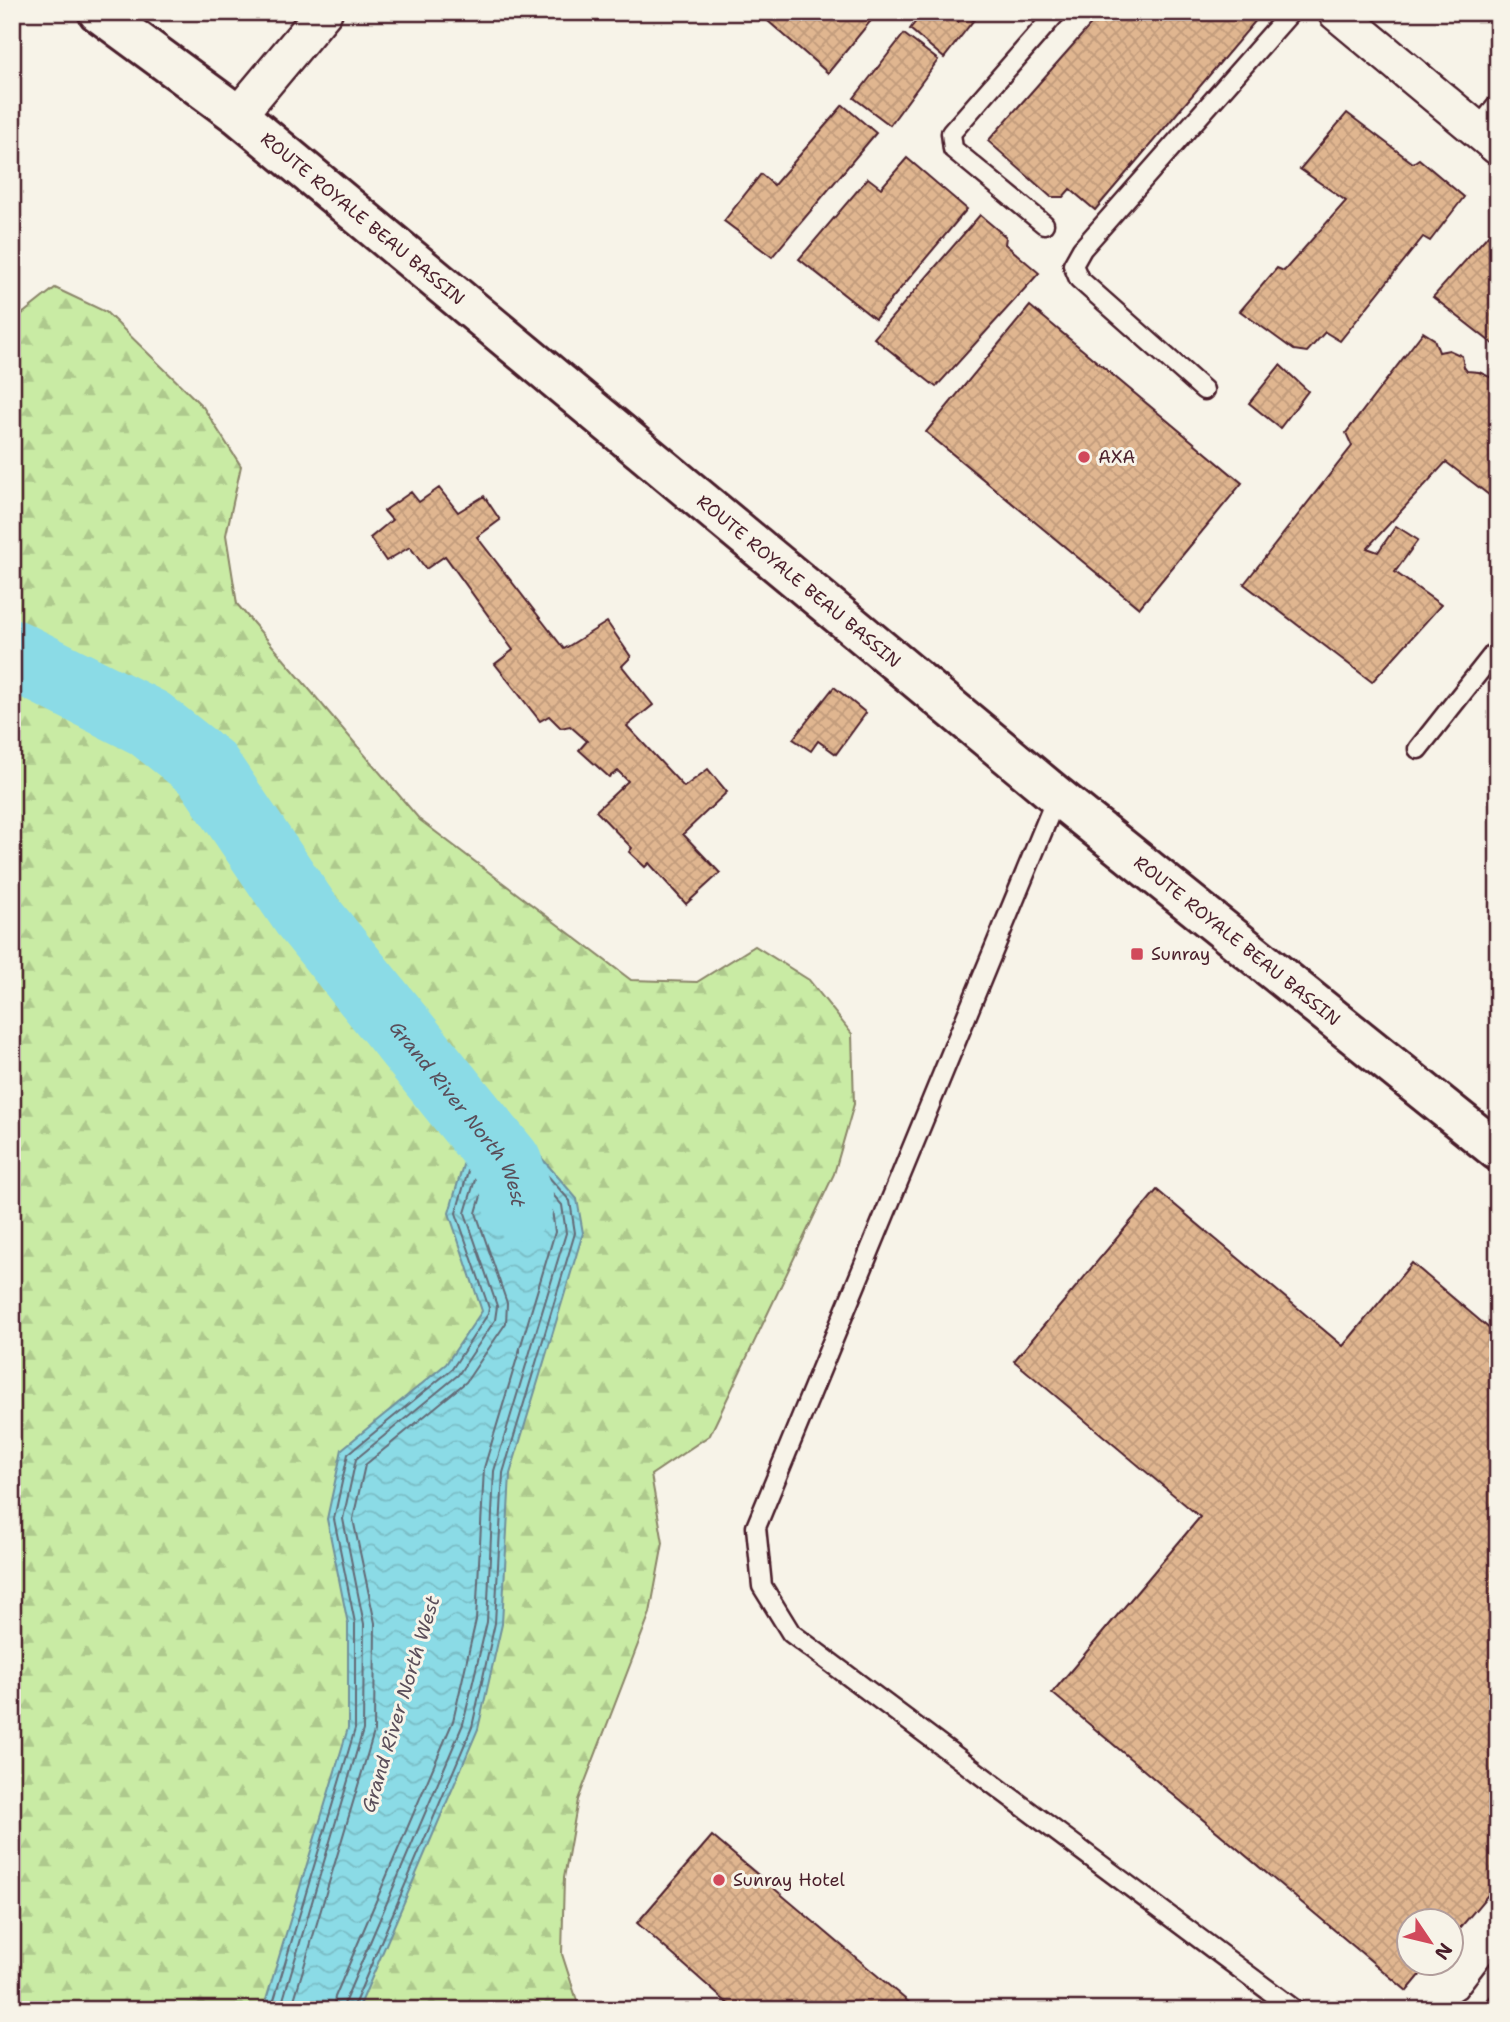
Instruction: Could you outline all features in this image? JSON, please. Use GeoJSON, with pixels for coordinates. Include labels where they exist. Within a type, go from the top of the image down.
{"type":"FeatureCollection","features":[{"type":"Feature","properties":{"kind":"main road","name":"ROUTE ROYALE BEAU BASSIN"},"geometry":{"type":"LineString","coordinates":[[114,17],[238,114],[1057,796],[1498,1151]]}},
{"type":"Feature","properties":{"kind":"street"},"geometry":{"type":"LineString","coordinates":[[238,114],[324,12]]}},
{"type":"Feature","properties":{"kind":"street"},"geometry":{"type":"LineString","coordinates":[[1336,12],[1491,127]]}},
{"type":"Feature","properties":{"kind":"lane"},"geometry":{"type":"LineString","coordinates":[[1044,224],[953,149],[951,133],[1057,12]]}},
{"type":"Feature","properties":{"kind":"lane"},"geometry":{"type":"LineString","coordinates":[[1204,390],[1079,279],[1073,265],[1082,249],[1291,12]]}},
{"type":"Feature","properties":{"kind":"lane"},"geometry":{"type":"LineString","coordinates":[[1418,748],[1498,648]]}},
{"type":"Feature","properties":{"kind":"lane"},"geometry":{"type":"LineString","coordinates":[[1057,796],[756,1527],[762,1586],[791,1633],[1295,2010]]}},
{"type":"Feature","properties":{"kind":"lane"},"geometry":{"type":"LineString","coordinates":[[1463,2010],[1472,2004],[1498,1970]]}},
{"type":"Feature","properties":{"kind":"green space"},"geometry":{"type":"Polygon","coordinates":[[[55,288],[106,312],[203,407],[241,466],[226,535],[237,604],[420,820],[631,980],[697,982],[755,946],[809,980],[852,1034],[854,1104],[834,1174],[710,1435],[651,1475],[663,1543],[650,1613],[578,1800],[564,1878],[562,1954],[580,2010],[12,2010],[12,322],[55,288]]]}},
{"type":"Feature","properties":{"kind":"water"},"geometry":{"type":"Polygon","coordinates":[[[477,1117],[509,1120],[577,1199],[583,1233],[510,1474],[502,1624],[478,1729],[358,2010],[263,2010],[348,1728],[348,1624],[327,1519],[342,1449],[446,1364],[482,1311],[449,1213],[477,1117]]]}},
{"type":"Feature","properties":{"kind":"building"},"geometry":{"type":"Polygon","coordinates":[[[763,12],[878,12],[828,73],[761,15],[763,12]]]}},
{"type":"Feature","properties":{"kind":"building"},"geometry":{"type":"Polygon","coordinates":[[[923,12],[947,12],[958,22],[966,12],[980,12],[944,58],[910,29],[923,12]]]}},
{"type":"Feature","properties":{"kind":"building"},"geometry":{"type":"Polygon","coordinates":[[[1102,12],[1263,12],[1095,210],[1070,189],[1063,197],[1051,197],[988,141],[1102,12]]]}},
{"type":"Feature","properties":{"kind":"building"},"geometry":{"type":"Polygon","coordinates":[[[904,34],[938,60],[890,125],[854,98],[904,34]]]}},
{"type":"Feature","properties":{"kind":"building"},"geometry":{"type":"Polygon","coordinates":[[[843,105],[876,133],[772,257],[724,221],[761,174],[774,185],[843,105]]]}},
{"type":"Feature","properties":{"kind":"building"},"geometry":{"type":"Polygon","coordinates":[[[1347,113],[1413,163],[1419,159],[1464,197],[1430,241],[1423,237],[1340,341],[1325,332],[1307,352],[1294,350],[1240,311],[1277,268],[1284,271],[1346,201],[1300,169],[1347,113]]]}},
{"type":"Feature","properties":{"kind":"building"},"geometry":{"type":"Polygon","coordinates":[[[907,158],[967,209],[875,319],[799,259],[868,178],[881,188],[907,158]]]}},
{"type":"Feature","properties":{"kind":"building"},"geometry":{"type":"Polygon","coordinates":[[[980,215],[1006,237],[1005,244],[1039,273],[936,387],[874,338],[980,215]]]}},
{"type":"Feature","properties":{"kind":"building"},"geometry":{"type":"Polygon","coordinates":[[[1498,224],[1498,348],[1433,297],[1498,224]]]}},
{"type":"Feature","properties":{"kind":"building","name":"AXA"},"geometry":{"type":"Polygon","coordinates":[[[1030,306],[1242,483],[1139,608],[926,432],[1030,306]]]}},
{"type":"Feature","properties":{"kind":"building"},"geometry":{"type":"Polygon","coordinates":[[[1423,332],[1434,339],[1439,352],[1449,350],[1462,356],[1467,371],[1479,372],[1492,378],[1494,394],[1498,393],[1498,502],[1446,462],[1367,548],[1378,552],[1396,526],[1418,540],[1395,572],[1441,605],[1372,682],[1244,584],[1352,446],[1346,433],[1423,332]]]}},
{"type":"Feature","properties":{"kind":"building"},"geometry":{"type":"Polygon","coordinates":[[[1280,365],[1308,391],[1280,428],[1249,403],[1280,365]]]}},
{"type":"Feature","properties":{"kind":"building"},"geometry":{"type":"Polygon","coordinates":[[[439,488],[458,512],[484,496],[500,520],[477,537],[564,649],[607,622],[631,657],[622,666],[653,705],[627,726],[684,787],[708,769],[727,792],[683,834],[720,873],[686,904],[649,863],[645,867],[629,852],[632,848],[596,811],[628,781],[618,771],[609,777],[579,750],[587,741],[570,726],[561,728],[549,716],[540,721],[495,664],[513,650],[445,556],[426,569],[410,547],[386,561],[370,538],[392,520],[384,511],[411,492],[419,502],[439,488]]]}},
{"type":"Feature","properties":{"kind":"building"},"geometry":{"type":"Polygon","coordinates":[[[834,687],[866,713],[836,754],[818,741],[811,751],[793,739],[834,687]]]}},
{"type":"Feature","properties":{"kind":"building"},"geometry":{"type":"Polygon","coordinates":[[[1157,1190],[1343,1346],[1412,1263],[1498,1336],[1498,1883],[1464,1923],[1464,1906],[1394,1906],[1394,1976],[1419,1976],[1407,1991],[1052,1693],[1200,1517],[1014,1361],[1157,1190]]]}},
{"type":"Feature","properties":{"kind":"building","name":"Sunray Hotel"},"geometry":{"type":"Polygon","coordinates":[[[712,1836],[918,2010],[735,2010],[637,1923],[712,1836]]]}},
{"type":"Feature","properties":{"kind":"waterway","name":"Grand River North West"},"geometry":{"type":"LineString","coordinates":[[12,654],[149,723],[207,769],[305,913],[507,1163],[518,1195],[518,1205]]}},
{"type":"Feature","properties":{"kind":"place","name":"AXA"},"geometry":{"type":"Point","coordinates":[1084,457]}},
{"type":"Feature","properties":{"kind":"place","name":"Sunray"},"geometry":{"type":"Point","coordinates":[1137,954]}},
{"type":"Feature","properties":{"kind":"place","name":"Sunray Hotel"},"geometry":{"type":"Point","coordinates":[719,1880]}}]}
